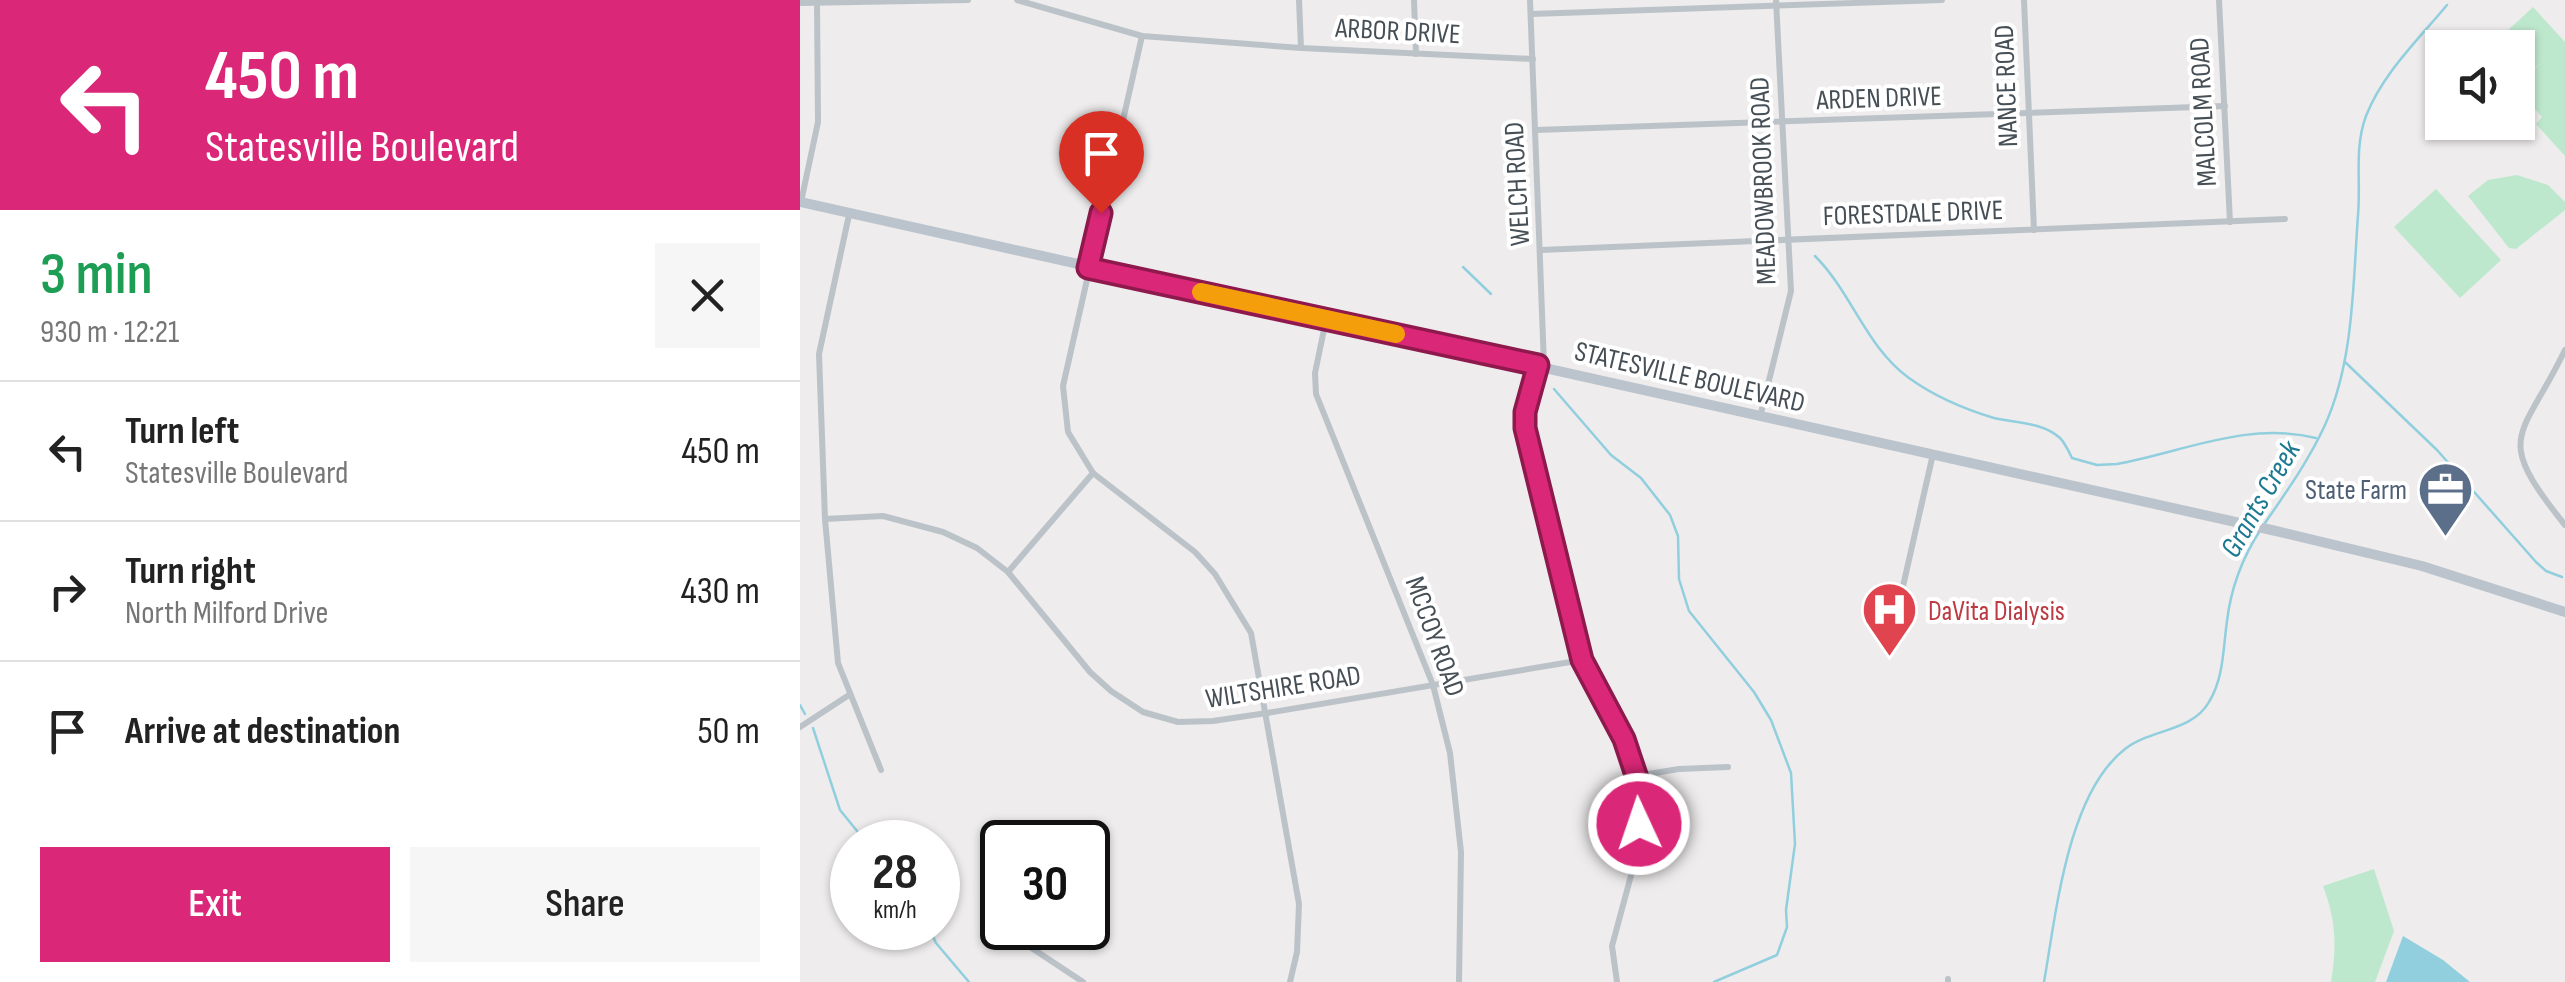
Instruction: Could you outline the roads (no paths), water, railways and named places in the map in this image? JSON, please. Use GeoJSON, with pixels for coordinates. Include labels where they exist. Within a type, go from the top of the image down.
{"type":"FeatureCollection","features":[{"type":"Feature","properties":{"kind":"main road","name":"STATESVILLE BOULEVARD"},"geometry":{"type":"LineString","coordinates":[[800,202],[2276,530],[2422,566],[2565,612]]}},
{"type":"Feature","properties":{"kind":"street"},"geometry":{"type":"LineString","coordinates":[[800,3],[968,0]]}},
{"type":"Feature","properties":{"kind":"street","name":"ARBOR DRIVE"},"geometry":{"type":"LineString","coordinates":[[1017,0],[1142,36],[1533,59]]}},
{"type":"Feature","properties":{"kind":"street"},"geometry":{"type":"LineString","coordinates":[[1300,0],[1301,48]]}},
{"type":"Feature","properties":{"kind":"street"},"geometry":{"type":"LineString","coordinates":[[1414,0],[1416,54]]}},
{"type":"Feature","properties":{"kind":"street","name":"WELCH ROAD"},"geometry":{"type":"LineString","coordinates":[[1530,0],[1541,250],[1541,365],[1527,401],[1525,428],[1582,660],[1624,739],[1636,776],[1636,857],[1612,946],[1616,982]]}},
{"type":"Feature","properties":{"kind":"street"},"geometry":{"type":"LineString","coordinates":[[1531,14],[1942,0]]}},
{"type":"Feature","properties":{"kind":"street","name":"NANCE ROAD"},"geometry":{"type":"LineString","coordinates":[[2024,0],[2034,230]]}},
{"type":"Feature","properties":{"kind":"street","name":"MALCOLM ROAD"},"geometry":{"type":"LineString","coordinates":[[2219,0],[2230,222]]}},
{"type":"Feature","properties":{"kind":"street"},"geometry":{"type":"LineString","coordinates":[[800,202],[818,122],[817,3]]}},
{"type":"Feature","properties":{"kind":"street","name":"MEADOWBROOK ROAD"},"geometry":{"type":"LineString","coordinates":[[1760,417],[1791,290],[1776,3]]}},
{"type":"Feature","properties":{"kind":"street"},"geometry":{"type":"LineString","coordinates":[[1142,36],[1063,386],[1068,432],[1093,473],[1195,552],[1215,574],[1252,634],[1299,904],[1297,952],[1290,982]]}},
{"type":"Feature","properties":{"kind":"street","name":"ARDEN DRIVE"},"geometry":{"type":"LineString","coordinates":[[1536,130],[2225,106]]}},
{"type":"Feature","properties":{"kind":"street"},"geometry":{"type":"LineString","coordinates":[[848,215],[819,354],[825,518],[838,663],[881,770]]}},
{"type":"Feature","properties":{"kind":"street","name":"FORESTDALE DRIVE"},"geometry":{"type":"LineString","coordinates":[[1541,250],[2286,219]]}},
{"type":"Feature","properties":{"kind":"street","name":"MCCOY ROAD"},"geometry":{"type":"LineString","coordinates":[[1326,319],[1315,373],[1316,394],[1434,685],[1454,770],[1459,810],[1459,982]]}},
{"type":"Feature","properties":{"kind":"street"},"geometry":{"type":"LineString","coordinates":[[2565,350],[2561,368],[2525,419],[2520,434],[2523,469],[2565,525]]}},
{"type":"Feature","properties":{"kind":"street"},"geometry":{"type":"LineString","coordinates":[[1902,595],[1932,454]]}},
{"type":"Feature","properties":{"kind":"street"},"geometry":{"type":"LineString","coordinates":[[1008,572],[1093,473]]}},
{"type":"Feature","properties":{"kind":"street","name":"WILTSHIRE ROAD"},"geometry":{"type":"LineString","coordinates":[[825,518],[883,516],[943,532],[977,548],[1008,572],[1090,672],[1111,691],[1143,712],[1178,722],[1267,713],[1582,660]]}},
{"type":"Feature","properties":{"kind":"street"},"geometry":{"type":"LineString","coordinates":[[800,727],[850,695]]}},
{"type":"Feature","properties":{"kind":"street"},"geometry":{"type":"LineString","coordinates":[[1636,776],[1728,767]]}},
{"type":"Feature","properties":{"kind":"street"},"geometry":{"type":"LineString","coordinates":[[1032,950],[1084,982]]}},
{"type":"Feature","properties":{"kind":"water"},"geometry":{"type":"Polygon","coordinates":[[[2403,936],[2443,960],[2470,982],[2386,982],[2403,936]]]}},
{"type":"Feature","properties":{"kind":"waterway","name":"Grants Creek"},"geometry":{"type":"LineString","coordinates":[[2265,523],[2319,438],[2342,375],[2350,322],[2359,152],[2366,116],[2391,71],[2447,5]]}},
{"type":"Feature","properties":{"kind":"waterway"},"geometry":{"type":"LineString","coordinates":[[1815,256],[1881,351],[1909,378],[1972,410],[2045,429],[2060,438],[2072,458],[2097,465],[2117,464],[2240,436],[2265,433],[2316,438]]}},
{"type":"Feature","properties":{"kind":"waterway"},"geometry":{"type":"LineString","coordinates":[[1463,267],[1491,294]]}},
{"type":"Feature","properties":{"kind":"waterway"},"geometry":{"type":"LineString","coordinates":[[2345,362],[2437,450],[2536,562],[2562,577]]}},
{"type":"Feature","properties":{"kind":"waterway"},"geometry":{"type":"LineString","coordinates":[[1554,389],[1611,455],[1641,478],[1670,515],[1678,536],[1679,579],[1689,611],[1754,692],[1771,720],[1791,773],[1795,844],[1787,927],[1777,955],[1714,982]]}},
{"type":"Feature","properties":{"kind":"waterway","name":"Grants Creek"},"geometry":{"type":"LineString","coordinates":[[2044,982],[2067,857],[2090,795],[2105,769],[2125,749],[2182,725],[2202,712],[2209,702],[2220,673],[2235,585],[2261,529]]}},
{"type":"Feature","properties":{"kind":"waterway"},"geometry":{"type":"LineString","coordinates":[[800,705],[805,714]]}},
{"type":"Feature","properties":{"kind":"waterway"},"geometry":{"type":"LineString","coordinates":[[813,728],[840,810],[848,820]]}},
{"type":"Feature","properties":{"kind":"waterway"},"geometry":{"type":"LineString","coordinates":[[942,950],[969,982]]}},
{"type":"Feature","properties":{"kind":"place","name":"State Farm"},"geometry":{"type":"Point","coordinates":[2446,538]}},
{"type":"Feature","properties":{"kind":"place","name":"DaVita Dialysis"},"geometry":{"type":"Point","coordinates":[1889,659]}}]}
